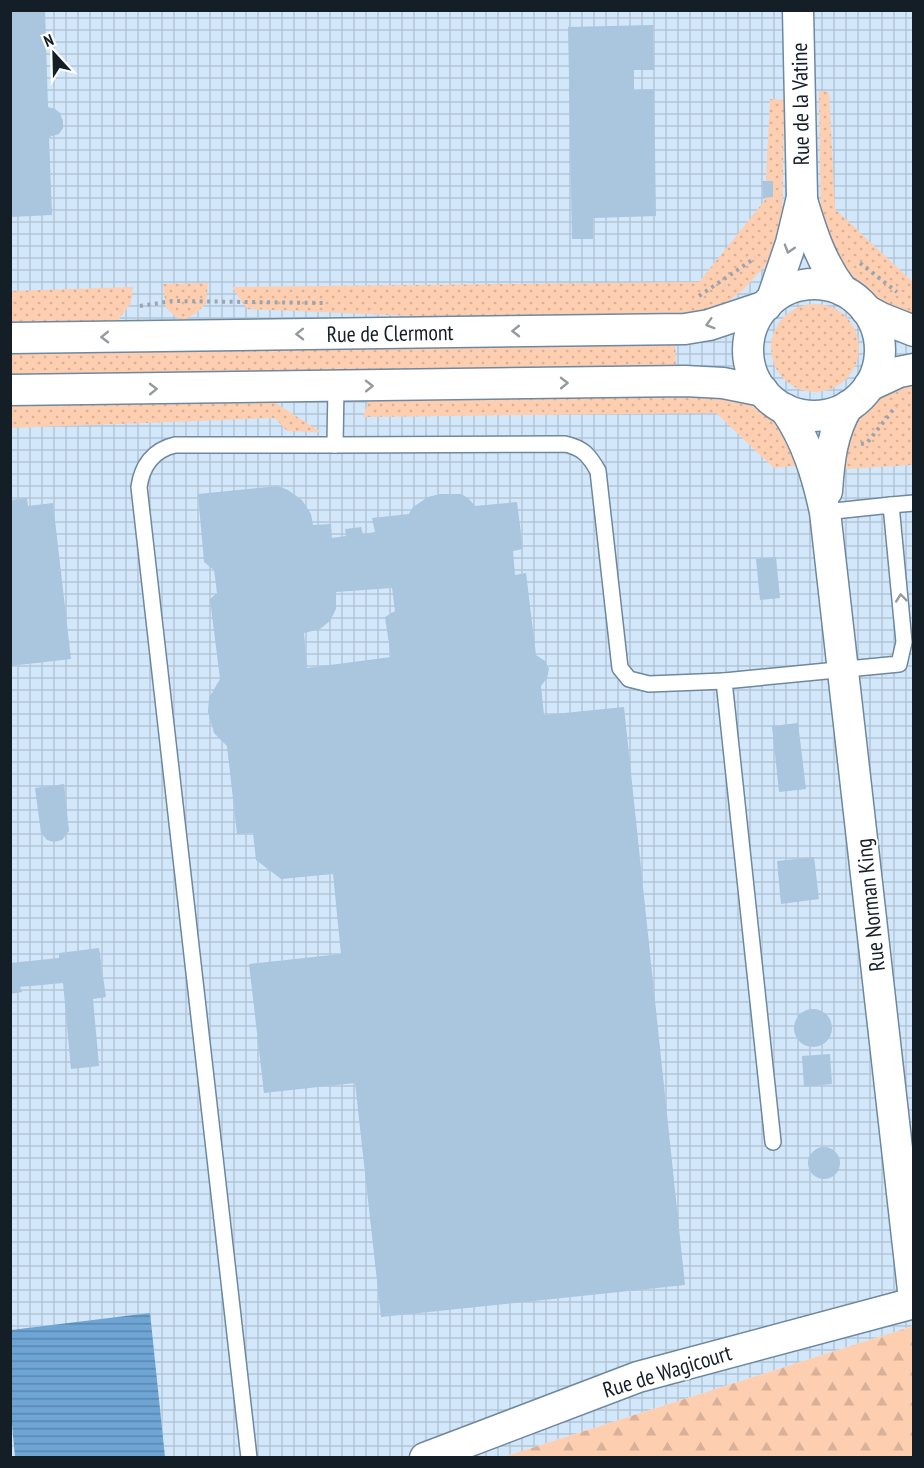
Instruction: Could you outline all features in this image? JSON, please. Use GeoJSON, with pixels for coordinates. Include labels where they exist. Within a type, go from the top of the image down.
{"type":"FeatureCollection","features":[{"type":"Feature","properties":{"kind":"street","name":"Rue de la Vatine"},"geometry":{"type":"LineString","coordinates":[[769,303],[791,243],[802,197],[798,10]]}},
{"type":"Feature","properties":{"kind":"street","name":"Rue de la Vatine"},"geometry":{"type":"LineString","coordinates":[[802,197],[819,254],[842,290]]}},
{"type":"Feature","properties":{"kind":"street"},"geometry":{"type":"LineString","coordinates":[[774,400],[751,366],[748,348],[755,321],[769,303],[788,290],[806,285],[824,285],[842,290],[855,298],[875,325],[879,343],[879,361],[859,396]]}},
{"type":"Feature","properties":{"kind":"street","name":"Rue de Clermont"},"geometry":{"type":"LineString","coordinates":[[10,338],[685,329],[709,325],[769,303]]}},
{"type":"Feature","properties":{"kind":"street"},"geometry":{"type":"LineString","coordinates":[[866,310],[914,331]]}},
{"type":"Feature","properties":{"kind":"street"},"geometry":{"type":"LineString","coordinates":[[10,390],[685,381],[723,383],[774,400],[803,414],[822,415],[840,410],[898,372],[914,369]]}},
{"type":"Feature","properties":{"kind":"street","name":"Rue Norman King"},"geometry":{"type":"LineString","coordinates":[[825,512],[832,447],[837,426],[859,396]]}},
{"type":"Feature","properties":{"kind":"street","name":"Rue Norman King"},"geometry":{"type":"LineString","coordinates":[[774,400],[796,427],[810,456],[825,512],[914,1301]]}},
{"type":"Feature","properties":{"kind":"street","name":"Rue de Wagicourt"},"geometry":{"type":"LineString","coordinates":[[426,1458],[638,1377],[914,1301]]}},
{"type":"Feature","properties":{"kind":"lane"},"geometry":{"type":"LineString","coordinates":[[335,445],[336,387]]}},
{"type":"Feature","properties":{"kind":"lane"},"geometry":{"type":"LineString","coordinates":[[249,1458],[139,487],[140,476],[150,460],[165,447],[175,445],[565,444],[578,447],[588,455],[598,471],[620,668],[629,679],[649,684],[724,681],[906,661],[891,505]]}},
{"type":"Feature","properties":{"kind":"lane"},"geometry":{"type":"LineString","coordinates":[[825,512],[914,502]]}},
{"type":"Feature","properties":{"kind":"lane"},"geometry":{"type":"LineString","coordinates":[[724,681],[773,1142]]}},
{"type":"Feature","properties":{"kind":"path"},"geometry":{"type":"LineString","coordinates":[[859,262],[904,298]]}},
{"type":"Feature","properties":{"kind":"path"},"geometry":{"type":"LineString","coordinates":[[858,444],[867,443],[900,400]]}},
{"type":"Feature","properties":{"kind":"shaded area"},"geometry":{"type":"Polygon","coordinates":[[[10,11],[913,11],[913,1326],[503,1457],[11,1457],[10,11]]]}},
{"type":"Feature","properties":{"kind":"green space"},"geometry":{"type":"Polygon","coordinates":[[[819,91],[829,92],[835,209],[913,282],[913,322],[873,300],[844,272],[821,216],[819,91]]]}},
{"type":"Feature","properties":{"kind":"green space"},"geometry":{"type":"Polygon","coordinates":[[[770,99],[784,100],[782,231],[767,264],[743,290],[720,308],[694,317],[534,321],[247,309],[232,287],[699,282],[765,200],[770,99]]]}},
{"type":"Feature","properties":{"kind":"green space"},"geometry":{"type":"Polygon","coordinates":[[[208,283],[206,304],[186,319],[177,318],[166,308],[163,284],[208,283]]]}},
{"type":"Feature","properties":{"kind":"green space"},"geometry":{"type":"Polygon","coordinates":[[[133,287],[131,303],[116,323],[11,325],[10,291],[133,287]]]}},
{"type":"Feature","properties":{"kind":"green space"},"geometry":{"type":"Polygon","coordinates":[[[815,304],[840,311],[852,323],[859,348],[852,373],[840,385],[815,392],[790,385],[778,373],[771,348],[778,323],[790,311],[815,304]]]}},
{"type":"Feature","properties":{"kind":"green space"},"geometry":{"type":"Polygon","coordinates":[[[675,338],[676,368],[11,379],[10,350],[675,338]]]}},
{"type":"Feature","properties":{"kind":"green space"},"geometry":{"type":"Polygon","coordinates":[[[913,384],[913,465],[832,470],[853,423],[866,405],[884,392],[913,384]]]}},
{"type":"Feature","properties":{"kind":"green space"},"geometry":{"type":"Polygon","coordinates":[[[688,394],[740,399],[766,406],[781,425],[803,465],[774,468],[716,413],[363,417],[369,399],[688,394]]]}},
{"type":"Feature","properties":{"kind":"green space"},"geometry":{"type":"Polygon","coordinates":[[[268,398],[321,432],[287,431],[275,418],[11,428],[10,406],[268,398]]]}},
{"type":"Feature","properties":{"kind":"green space"},"geometry":{"type":"Polygon","coordinates":[[[913,1326],[913,1457],[503,1457],[913,1326]]]}},
{"type":"Feature","properties":{"kind":"water"},"geometry":{"type":"Polygon","coordinates":[[[150,1313],[165,1457],[15,1457],[10,1403],[11,1330],[150,1313]]]}},
{"type":"Feature","properties":{"kind":"building"},"geometry":{"type":"Polygon","coordinates":[[[10,10],[45,10],[48,107],[60,113],[63,121],[63,128],[59,134],[49,137],[52,215],[10,217],[10,10]]]}},
{"type":"Feature","properties":{"kind":"building"},"geometry":{"type":"Polygon","coordinates":[[[653,25],[654,70],[634,70],[634,90],[654,89],[656,216],[593,218],[593,239],[572,239],[568,27],[653,25]]]}},
{"type":"Feature","properties":{"kind":"building"},"geometry":{"type":"Polygon","coordinates":[[[762,181],[773,181],[773,197],[763,198],[762,181]]]}},
{"type":"Feature","properties":{"kind":"building"},"geometry":{"type":"Polygon","coordinates":[[[277,486],[288,490],[302,500],[311,514],[313,525],[331,524],[332,538],[346,536],[345,529],[361,527],[363,534],[375,532],[372,518],[409,514],[413,507],[428,497],[440,494],[461,494],[475,506],[517,502],[523,549],[513,551],[515,575],[526,573],[536,655],[545,661],[549,669],[547,678],[541,686],[544,715],[624,707],[685,1285],[381,1317],[355,1083],[264,1093],[249,964],[341,954],[333,874],[281,879],[256,860],[253,833],[237,834],[227,746],[214,733],[208,712],[209,698],[220,679],[210,599],[217,593],[214,570],[204,562],[198,494],[277,486]],[[392,588],[336,592],[336,609],[330,621],[320,629],[304,633],[307,668],[391,657],[385,617],[395,611],[392,588]]]}},
{"type":"Feature","properties":{"kind":"building"},"geometry":{"type":"Polygon","coordinates":[[[27,498],[28,506],[53,503],[71,659],[10,666],[10,500],[27,498]]]}},
{"type":"Feature","properties":{"kind":"building"},"geometry":{"type":"Polygon","coordinates":[[[776,557],[780,598],[760,600],[756,559],[776,557]]]}},
{"type":"Feature","properties":{"kind":"building"},"geometry":{"type":"Polygon","coordinates":[[[798,723],[806,789],[779,792],[772,726],[798,723]]]}},
{"type":"Feature","properties":{"kind":"building"},"geometry":{"type":"Polygon","coordinates":[[[64,784],[69,831],[62,840],[54,842],[47,840],[41,833],[35,788],[64,784]]]}},
{"type":"Feature","properties":{"kind":"building"},"geometry":{"type":"Polygon","coordinates":[[[814,857],[819,899],[781,904],[777,861],[814,857]]]}},
{"type":"Feature","properties":{"kind":"building"},"geometry":{"type":"Polygon","coordinates":[[[99,948],[106,997],[93,999],[99,1066],[71,1069],[63,983],[20,987],[22,992],[10,994],[10,963],[59,958],[59,953],[99,948]]]}},
{"type":"Feature","properties":{"kind":"building"},"geometry":{"type":"Polygon","coordinates":[[[813,1009],[827,1014],[832,1028],[827,1042],[813,1047],[799,1042],[794,1028],[799,1014],[813,1009]]]}},
{"type":"Feature","properties":{"kind":"building"},"geometry":{"type":"Polygon","coordinates":[[[830,1054],[832,1084],[804,1087],[802,1056],[830,1054]]]}},
{"type":"Feature","properties":{"kind":"building"},"geometry":{"type":"Polygon","coordinates":[[[824,1147],[835,1152],[840,1163],[835,1174],[824,1179],[813,1174],[808,1163],[813,1152],[824,1147]]]}}]}
